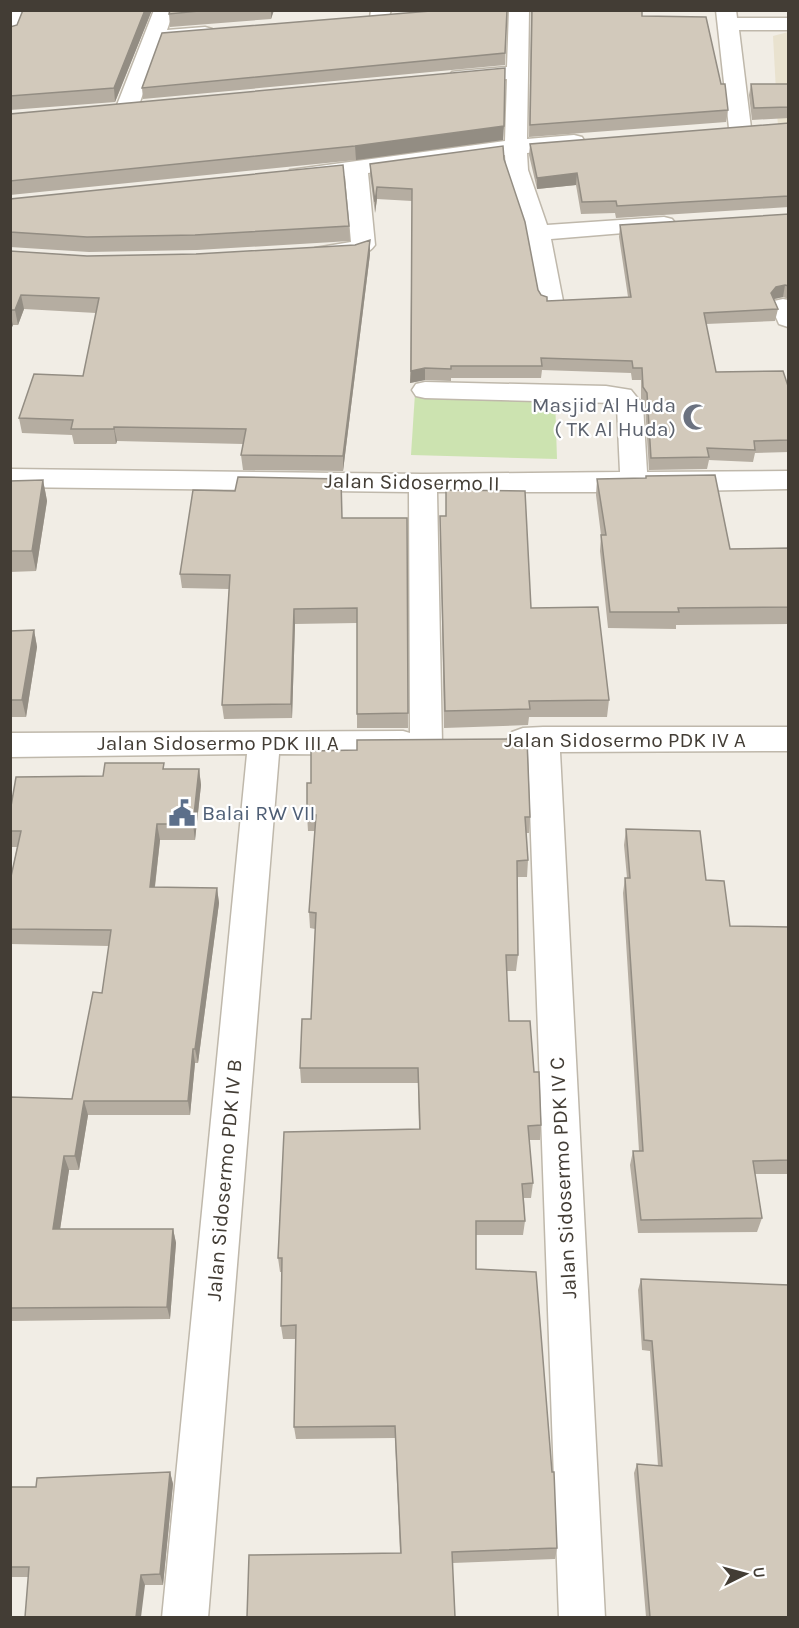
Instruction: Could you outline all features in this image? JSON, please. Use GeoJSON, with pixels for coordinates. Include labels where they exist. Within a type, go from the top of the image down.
{"type":"FeatureCollection","features":[{"type":"Feature","properties":{"kind":"street"},"geometry":{"type":"LineString","coordinates":[[10,34],[21,10]]}},
{"type":"Feature","properties":{"kind":"street"},"geometry":{"type":"LineString","coordinates":[[126,110],[164,10]]}},
{"type":"Feature","properties":{"kind":"street"},"geometry":{"type":"LineString","coordinates":[[519,10],[517,159],[538,233],[551,301]]}},
{"type":"Feature","properties":{"kind":"street"},"geometry":{"type":"LineString","coordinates":[[357,20],[380,14],[401,16]]}},
{"type":"Feature","properties":{"kind":"street"},"geometry":{"type":"LineString","coordinates":[[717,130],[750,127],[727,17],[789,24]]}},
{"type":"Feature","properties":{"kind":"street"},"geometry":{"type":"LineString","coordinates":[[152,37],[220,31]]}},
{"type":"Feature","properties":{"kind":"street"},"geometry":{"type":"LineString","coordinates":[[437,80],[518,72]]}},
{"type":"Feature","properties":{"kind":"street"},"geometry":{"type":"LineString","coordinates":[[103,112],[149,108]]}},
{"type":"Feature","properties":{"kind":"street"},"geometry":{"type":"LineString","coordinates":[[273,177],[356,169],[517,159],[599,140]]}},
{"type":"Feature","properties":{"kind":"street"},"geometry":{"type":"LineString","coordinates":[[299,255],[348,251],[362,247],[364,241],[356,169]]}},
{"type":"Feature","properties":{"kind":"street"},"geometry":{"type":"LineString","coordinates":[[538,233],[681,223]]}},
{"type":"Feature","properties":{"kind":"street"},"geometry":{"type":"LineString","coordinates":[[425,390],[622,396],[630,405],[634,483]]}},
{"type":"Feature","properties":{"kind":"street","name":"Jalan Sidosermo II"},"geometry":{"type":"LineString","coordinates":[[10,478],[423,483],[789,480]]}},
{"type":"Feature","properties":{"kind":"street","name":"Jalan Sidosermo PDK III A"},"geometry":{"type":"LineString","coordinates":[[10,745],[264,742],[438,743],[423,483]]}},
{"type":"Feature","properties":{"kind":"street","name":"Jalan Sidosermo PDK IV A"},"geometry":{"type":"LineString","coordinates":[[496,741],[789,739]]}},
{"type":"Feature","properties":{"kind":"street","name":"Jalan Sidosermo PDK IV C"},"geometry":{"type":"LineString","coordinates":[[543,740],[582,1617]]}},
{"type":"Feature","properties":{"kind":"street","name":"Jalan Sidosermo PDK IV B"},"geometry":{"type":"LineString","coordinates":[[185,1617],[264,742]]}},
{"type":"Feature","properties":{"kind":"shaded area"},"geometry":{"type":"Polygon","coordinates":[[[788,32],[788,127],[778,128],[773,36],[788,32]]]}},
{"type":"Feature","properties":{"kind":"green space"},"geometry":{"type":"Polygon","coordinates":[[[415,393],[555,397],[557,459],[411,455],[415,393]]]}},
{"type":"Feature","properties":{"kind":"building"},"geometry":{"type":"Polygon","coordinates":[[[23,10],[145,10],[114,88],[10,96],[10,27],[17,25],[23,10]]]}},
{"type":"Feature","properties":{"kind":"building"},"geometry":{"type":"Polygon","coordinates":[[[170,10],[209,10],[169,14],[170,10]]]}},
{"type":"Feature","properties":{"kind":"building"},"geometry":{"type":"Polygon","coordinates":[[[443,10],[507,10],[505,53],[142,88],[162,33],[443,10]]]}},
{"type":"Feature","properties":{"kind":"building"},"geometry":{"type":"Polygon","coordinates":[[[532,10],[642,10],[642,16],[706,17],[721,84],[725,84],[728,110],[530,125],[532,10]]]}},
{"type":"Feature","properties":{"kind":"building"},"geometry":{"type":"Polygon","coordinates":[[[505,68],[504,126],[355,146],[10,181],[10,114],[505,68]]]}},
{"type":"Feature","properties":{"kind":"building"},"geometry":{"type":"Polygon","coordinates":[[[751,84],[789,84],[789,107],[754,108],[751,84]]]}},
{"type":"Feature","properties":{"kind":"building"},"geometry":{"type":"Polygon","coordinates":[[[789,123],[789,196],[617,206],[616,201],[582,202],[577,173],[537,178],[530,144],[789,123]]]}},
{"type":"Feature","properties":{"kind":"building"},"geometry":{"type":"Polygon","coordinates":[[[503,146],[504,159],[525,222],[538,290],[541,295],[547,297],[547,301],[631,297],[620,225],[789,214],[789,286],[776,287],[771,293],[778,309],[704,313],[716,372],[783,371],[789,389],[789,440],[754,441],[755,450],[707,448],[709,457],[651,458],[647,393],[643,387],[642,368],[633,368],[632,361],[541,358],[542,366],[451,366],[451,369],[425,368],[411,371],[412,189],[377,187],[375,202],[370,164],[503,146]]]}},
{"type":"Feature","properties":{"kind":"building"},"geometry":{"type":"Polygon","coordinates":[[[343,165],[349,226],[195,235],[87,237],[10,232],[10,199],[343,165]]]}},
{"type":"Feature","properties":{"kind":"building"},"geometry":{"type":"Polygon","coordinates":[[[370,240],[343,456],[241,455],[246,429],[114,427],[114,429],[71,429],[73,420],[19,418],[34,374],[83,376],[99,298],[21,295],[15,310],[10,310],[10,251],[87,256],[196,254],[355,245],[370,240]]]}},
{"type":"Feature","properties":{"kind":"building"},"geometry":{"type":"Polygon","coordinates":[[[715,475],[730,549],[789,548],[789,607],[678,608],[679,612],[610,612],[601,535],[606,535],[597,479],[715,475]]]}},
{"type":"Feature","properties":{"kind":"building"},"geometry":{"type":"Polygon","coordinates":[[[238,477],[341,479],[342,518],[407,518],[408,713],[357,714],[357,608],[294,609],[291,704],[222,705],[230,575],[180,574],[193,490],[235,491],[238,477]]]}},
{"type":"Feature","properties":{"kind":"building"},"geometry":{"type":"Polygon","coordinates":[[[43,480],[32,551],[10,551],[10,481],[43,480]]]}},
{"type":"Feature","properties":{"kind":"building"},"geometry":{"type":"Polygon","coordinates":[[[446,490],[525,491],[531,608],[598,607],[609,700],[529,701],[530,709],[445,711],[440,516],[446,516],[446,490]]]}},
{"type":"Feature","properties":{"kind":"building"},"geometry":{"type":"Polygon","coordinates":[[[34,630],[22,700],[10,700],[10,631],[34,630]]]}},
{"type":"Feature","properties":{"kind":"building"},"geometry":{"type":"Polygon","coordinates":[[[527,739],[530,817],[525,817],[528,860],[517,861],[518,955],[506,955],[509,1021],[530,1021],[534,1072],[539,1072],[541,1125],[528,1126],[533,1183],[522,1184],[525,1221],[476,1221],[476,1269],[536,1272],[552,1472],[554,1472],[557,1548],[452,1552],[455,1617],[247,1617],[249,1555],[401,1553],[395,1426],[294,1427],[296,1325],[281,1326],[282,1258],[278,1258],[284,1132],[420,1129],[418,1068],[300,1068],[302,1019],[311,1019],[316,913],[309,912],[316,815],[307,815],[307,783],[311,783],[311,751],[357,750],[357,740],[527,739]]]}},
{"type":"Feature","properties":{"kind":"building"},"geometry":{"type":"Polygon","coordinates":[[[105,763],[164,763],[163,769],[199,769],[193,824],[157,824],[150,887],[217,888],[195,1049],[193,1049],[188,1101],[84,1101],[75,1156],[64,1156],[53,1229],[173,1229],[167,1307],[10,1308],[10,1097],[72,1099],[93,992],[102,993],[111,930],[10,929],[10,881],[21,831],[10,831],[10,812],[16,777],[103,776],[105,763]]]}},
{"type":"Feature","properties":{"kind":"building"},"geometry":{"type":"Polygon","coordinates":[[[626,829],[700,831],[706,880],[724,881],[730,926],[789,927],[789,1160],[753,1161],[762,1218],[641,1220],[633,1151],[643,1151],[625,878],[630,878],[626,829]]]}},
{"type":"Feature","properties":{"kind":"building"},"geometry":{"type":"Polygon","coordinates":[[[641,1279],[789,1285],[789,1617],[650,1617],[637,1464],[662,1466],[652,1341],[644,1340],[641,1279]]]}},
{"type":"Feature","properties":{"kind":"building"},"geometry":{"type":"Polygon","coordinates":[[[170,1472],[160,1574],[141,1575],[136,1617],[25,1617],[29,1567],[10,1567],[10,1487],[36,1487],[37,1478],[170,1472]]]}},
{"type":"Feature","properties":{"kind":"place","name":"Masjid Al Huda ( TK Al Huda)"},"geometry":{"type":"Point","coordinates":[696,417]}},
{"type":"Feature","properties":{"kind":"place","name":"Balai RW VII"},"geometry":{"type":"Point","coordinates":[182,813]}}]}
